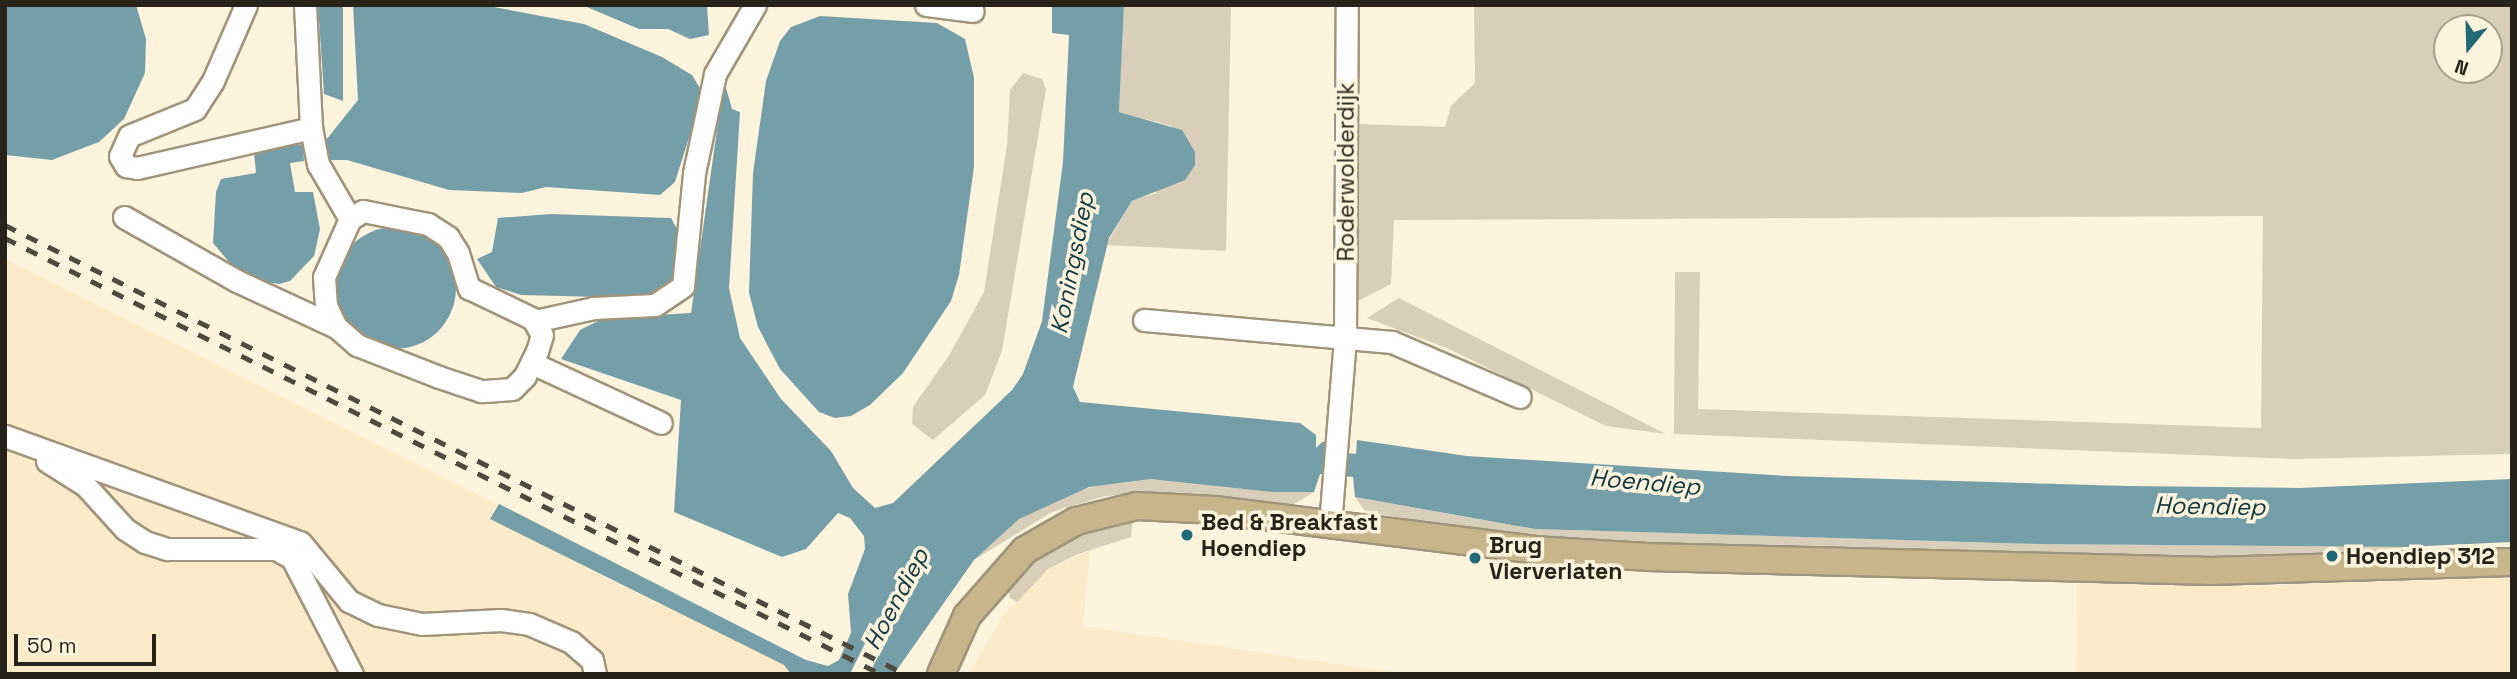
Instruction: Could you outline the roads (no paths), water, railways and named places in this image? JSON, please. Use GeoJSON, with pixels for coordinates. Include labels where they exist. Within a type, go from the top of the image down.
{"type":"FeatureCollection","features":[{"type":"Feature","properties":{"kind":"main road"},"geometry":{"type":"LineString","coordinates":[[941,674],[967,616],[1004,571],[1039,539],[1076,521],[1137,506],[1160,506],[1534,550],[1647,556],[2224,571],[2512,562]]}},
{"type":"Feature","properties":{"kind":"street"},"geometry":{"type":"LineString","coordinates":[[246,5],[213,81],[195,109],[129,135],[120,156],[126,166],[137,168],[311,128]]}},
{"type":"Feature","properties":{"kind":"street"},"geometry":{"type":"LineString","coordinates":[[304,5],[311,128],[327,187],[350,219]]}},
{"type":"Feature","properties":{"kind":"street"},"geometry":{"type":"LineString","coordinates":[[534,321],[593,308],[655,305],[683,286],[694,173],[715,74],[755,5]]}},
{"type":"Feature","properties":{"kind":"street"},"geometry":{"type":"LineString","coordinates":[[926,5],[973,11]]}},
{"type":"Feature","properties":{"kind":"street","name":"Roderwolderdijk"},"geometry":{"type":"LineString","coordinates":[[1330,525],[1340,436],[1345,338],[1347,5]]}},
{"type":"Feature","properties":{"kind":"street"},"geometry":{"type":"LineString","coordinates":[[124,217],[237,281],[336,327],[357,345],[481,391],[512,389],[532,363],[542,335],[534,321],[469,288],[458,253],[448,237],[428,224],[363,211],[350,219],[324,278],[326,306],[336,327]]}},
{"type":"Feature","properties":{"kind":"street"},"geometry":{"type":"LineString","coordinates":[[1144,320],[1392,342],[1521,397]]}},
{"type":"Feature","properties":{"kind":"street"},"geometry":{"type":"LineString","coordinates":[[532,363],[661,423]]}},
{"type":"Feature","properties":{"kind":"street"},"geometry":{"type":"LineString","coordinates":[[5,436],[300,542],[349,601],[378,615],[422,624],[501,620],[529,624],[571,642],[592,660],[596,674]]}},
{"type":"Feature","properties":{"kind":"street"},"geometry":{"type":"LineString","coordinates":[[5,446],[39,457],[72,475],[145,542],[167,549],[276,549],[292,558],[352,674]]}},
{"type":"Feature","properties":{"kind":"water"},"geometry":{"type":"Polygon","coordinates":[[[5,5],[136,5],[146,39],[145,73],[124,119],[99,142],[52,160],[5,155],[5,5]]]}},
{"type":"Feature","properties":{"kind":"water"},"geometry":{"type":"Polygon","coordinates":[[[318,5],[343,5],[343,101],[324,94],[318,5]]]}},
{"type":"Feature","properties":{"kind":"water"},"geometry":{"type":"Polygon","coordinates":[[[353,5],[483,5],[584,24],[662,57],[692,75],[703,93],[675,182],[660,195],[546,187],[522,193],[449,190],[347,160],[329,160],[326,140],[358,100],[353,5]]]}},
{"type":"Feature","properties":{"kind":"water"},"geometry":{"type":"Polygon","coordinates":[[[582,5],[707,5],[709,35],[690,39],[668,29],[639,29],[582,5]]]}},
{"type":"Feature","properties":{"kind":"water"},"geometry":{"type":"Polygon","coordinates":[[[1052,5],[1124,5],[1119,112],[1182,130],[1195,152],[1195,165],[1185,180],[1132,201],[1109,238],[1073,387],[1080,402],[1300,423],[1316,435],[1316,448],[1322,442],[1331,442],[1330,451],[1356,454],[1357,440],[1467,456],[1788,476],[2128,486],[2299,488],[2512,479],[2512,542],[2405,547],[2038,544],[1535,529],[1355,497],[1353,477],[1320,474],[1314,492],[1272,492],[1150,479],[1089,487],[1019,519],[974,560],[894,674],[869,674],[892,630],[894,612],[890,610],[877,619],[850,674],[791,674],[784,665],[490,519],[499,504],[806,660],[828,666],[839,660],[851,633],[848,594],[865,549],[864,536],[850,518],[838,513],[806,549],[782,557],[674,512],[681,400],[561,359],[580,330],[604,318],[691,313],[722,95],[726,88],[732,109],[740,112],[729,288],[740,338],[781,399],[831,451],[853,488],[875,508],[893,503],[1012,390],[1023,374],[1042,321],[1063,162],[1069,35],[1052,33],[1052,5]]]}},
{"type":"Feature","properties":{"kind":"water"},"geometry":{"type":"Polygon","coordinates":[[[820,16],[937,23],[965,39],[974,78],[974,167],[959,275],[951,301],[903,373],[870,405],[851,416],[835,418],[819,412],[780,369],[758,327],[749,293],[753,173],[766,81],[780,41],[791,27],[820,16]]]}},
{"type":"Feature","properties":{"kind":"water"},"geometry":{"type":"Polygon","coordinates":[[[303,144],[304,161],[290,163],[295,192],[313,192],[320,229],[314,256],[290,281],[279,284],[255,280],[234,268],[213,243],[216,192],[221,179],[256,173],[254,152],[303,144]]]}},
{"type":"Feature","properties":{"kind":"water"},"geometry":{"type":"Polygon","coordinates":[[[551,214],[671,218],[679,233],[674,279],[667,287],[639,298],[521,295],[496,287],[477,259],[492,252],[498,218],[551,214]]]}},
{"type":"Feature","properties":{"kind":"water"},"geometry":{"type":"Polygon","coordinates":[[[395,227],[418,231],[438,245],[452,265],[456,288],[452,311],[438,331],[418,345],[395,349],[372,345],[352,331],[338,311],[334,288],[338,265],[352,245],[372,231],[395,227]]]}},
{"type":"Feature","properties":{"kind":"railway"},"geometry":{"type":"LineString","coordinates":[[5,225],[905,674]]}},
{"type":"Feature","properties":{"kind":"railway"},"geometry":{"type":"LineString","coordinates":[[5,238],[881,674]]}},
{"type":"Feature","properties":{"kind":"place","name":"Bed & Breakfast Hoendiep"},"geometry":{"type":"Point","coordinates":[1187,535]}},
{"type":"Feature","properties":{"kind":"place","name":"Hoendiep 312"},"geometry":{"type":"Point","coordinates":[2332,556]}},
{"type":"Feature","properties":{"kind":"place","name":"Brug Vierverlaten"},"geometry":{"type":"Point","coordinates":[1475,558]}},
{"type":"Feature","properties":{"kind":"water label","name":"Koningsdiep"},"geometry":{"type":"Point","coordinates":[1072,263]}},
{"type":"Feature","properties":{"kind":"water label","name":"Hoendiep"},"geometry":{"type":"Point","coordinates":[1645,482]}},
{"type":"Feature","properties":{"kind":"water label","name":"Hoendiep"},"geometry":{"type":"Point","coordinates":[2210,506]}},
{"type":"Feature","properties":{"kind":"water label","name":"Hoendiep"},"geometry":{"type":"Point","coordinates":[896,599]}}]}
